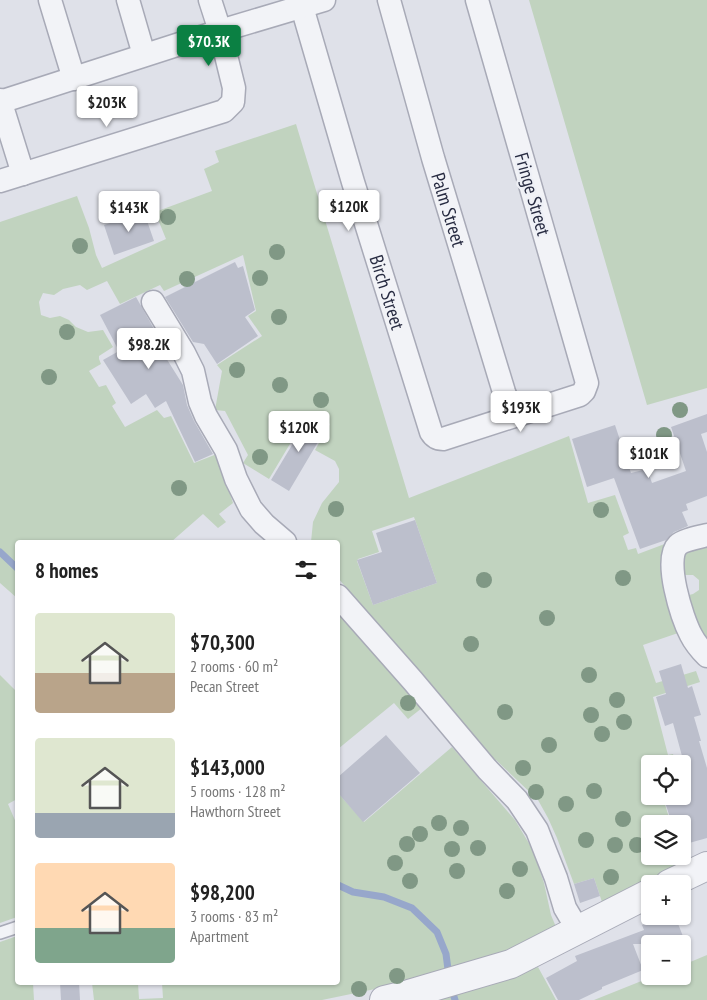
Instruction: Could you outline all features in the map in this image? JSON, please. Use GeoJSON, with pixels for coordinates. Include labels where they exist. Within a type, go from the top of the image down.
{"type":"FeatureCollection","features":[{"type":"Feature","properties":{"kind":"street"},"geometry":{"type":"LineString","coordinates":[[50,0],[74,79]]}},
{"type":"Feature","properties":{"kind":"street"},"geometry":{"type":"LineString","coordinates":[[128,0],[144,55]]}},
{"type":"Feature","properties":{"kind":"street"},"geometry":{"type":"LineString","coordinates":[[0,182],[224,111],[234,102],[234,88],[210,0]]}},
{"type":"Feature","properties":{"kind":"street"},"geometry":{"type":"LineString","coordinates":[[23,174],[0,101],[74,79],[301,3],[324,0]]}},
{"type":"Feature","properties":{"kind":"street","name":"Palm Street"},"geometry":{"type":"LineString","coordinates":[[389,0],[436,168],[513,416]]}},
{"type":"Feature","properties":{"kind":"street","name":"Fringe Street"},"geometry":{"type":"LineString","coordinates":[[477,0],[587,379],[586,388],[580,394],[513,416]]}},
{"type":"Feature","properties":{"kind":"street","name":"Birch Street"},"geometry":{"type":"LineString","coordinates":[[301,3],[353,182],[431,432],[437,439],[443,440],[513,416]]}},
{"type":"Feature","properties":{"kind":"street"},"geometry":{"type":"LineString","coordinates":[[153,302],[193,371],[200,402],[226,450],[236,479],[251,509],[264,524],[283,540]]}},
{"type":"Feature","properties":{"kind":"street"},"geometry":{"type":"LineString","coordinates":[[707,535],[679,544],[672,557],[672,567],[674,582],[687,627],[695,642],[707,656]]}},
{"type":"Feature","properties":{"kind":"street"},"geometry":{"type":"LineString","coordinates":[[340,598],[419,688],[486,769],[517,800],[537,830],[556,878],[565,908],[578,930]]}},
{"type":"Feature","properties":{"kind":"street"},"geometry":{"type":"LineString","coordinates":[[688,875],[707,866]]}},
{"type":"Feature","properties":{"kind":"street"},"geometry":{"type":"LineString","coordinates":[[392,998],[516,962],[641,897]]}},
{"type":"Feature","properties":{"kind":"lane"},"geometry":{"type":"LineString","coordinates":[[0,933],[15,928]]}},
{"type":"Feature","properties":{"kind":"green space"},"geometry":{"type":"Polygon","coordinates":[[[529,0],[707,0],[707,388],[647,405],[529,0]]]}},
{"type":"Feature","properties":{"kind":"green space"},"geometry":{"type":"Polygon","coordinates":[[[296,124],[409,498],[569,436],[588,503],[615,495],[629,533],[623,536],[628,550],[636,548],[638,554],[670,542],[681,632],[643,645],[656,683],[696,671],[700,682],[653,697],[668,755],[641,755],[641,805],[665,805],[668,815],[641,815],[641,865],[680,865],[659,875],[641,875],[641,883],[602,902],[594,878],[574,884],[557,838],[538,800],[496,760],[494,762],[340,580],[340,540],[311,540],[313,522],[322,503],[339,482],[339,469],[335,461],[315,450],[330,424],[309,412],[269,479],[243,463],[248,455],[225,411],[215,410],[222,371],[217,365],[262,336],[248,316],[256,311],[243,255],[164,291],[160,285],[120,304],[107,281],[87,290],[80,285],[63,289],[54,295],[43,293],[39,302],[41,315],[50,318],[60,316],[69,320],[76,327],[88,332],[103,330],[113,347],[99,356],[101,364],[89,371],[99,387],[106,385],[116,403],[112,406],[125,427],[157,410],[164,418],[171,416],[194,463],[217,454],[233,503],[219,514],[226,522],[218,528],[203,514],[173,540],[15,540],[15,596],[0,583],[0,222],[77,196],[102,268],[166,239],[155,212],[212,191],[204,169],[219,162],[215,151],[296,124]],[[414,517],[372,531],[379,552],[357,561],[373,605],[437,583],[414,517]]]}},
{"type":"Feature","properties":{"kind":"green space"},"geometry":{"type":"Polygon","coordinates":[[[707,541],[707,648],[685,596],[699,590],[699,580],[693,575],[685,575],[682,572],[683,552],[707,541]]]}},
{"type":"Feature","properties":{"kind":"green space"},"geometry":{"type":"Polygon","coordinates":[[[340,616],[409,691],[422,708],[408,719],[394,703],[340,747],[340,616]]]}},
{"type":"Feature","properties":{"kind":"green space"},"geometry":{"type":"Polygon","coordinates":[[[0,675],[15,690],[15,800],[8,804],[15,820],[15,918],[0,923],[0,675]]]}},
{"type":"Feature","properties":{"kind":"green space"},"geometry":{"type":"Polygon","coordinates":[[[452,747],[515,820],[533,850],[556,927],[506,955],[380,988],[322,1000],[94,1000],[92,985],[138,985],[139,999],[163,998],[162,985],[340,985],[340,795],[364,822],[452,747]]]}},
{"type":"Feature","properties":{"kind":"green space"},"geometry":{"type":"Polygon","coordinates":[[[15,937],[15,985],[33,985],[34,1000],[0,1000],[0,942],[15,937]]]}},
{"type":"Feature","properties":{"kind":"green space"},"geometry":{"type":"Polygon","coordinates":[[[707,955],[707,1000],[594,1000],[641,981],[641,985],[691,985],[691,962],[707,955]]]}},
{"type":"Feature","properties":{"kind":"green space"},"geometry":{"type":"Polygon","coordinates":[[[538,967],[556,1000],[430,1000],[492,985],[503,979],[538,967]]]}},
{"type":"Feature","properties":{"kind":"building"},"geometry":{"type":"Polygon","coordinates":[[[144,212],[154,241],[114,255],[104,225],[144,212]]]}},
{"type":"Feature","properties":{"kind":"building"},"geometry":{"type":"Polygon","coordinates":[[[235,262],[238,268],[243,266],[255,310],[245,317],[258,336],[217,364],[204,344],[193,342],[165,297],[235,262]]]}},
{"type":"Feature","properties":{"kind":"building"},"geometry":{"type":"Polygon","coordinates":[[[136,297],[158,336],[151,334],[183,385],[187,405],[213,454],[195,462],[166,401],[155,408],[146,394],[131,404],[103,360],[119,351],[100,315],[136,297]]]}},
{"type":"Feature","properties":{"kind":"building"},"geometry":{"type":"Polygon","coordinates":[[[707,414],[707,432],[701,434],[707,452],[707,496],[686,504],[688,510],[682,512],[688,526],[674,532],[666,540],[640,549],[614,478],[587,487],[572,439],[615,425],[631,473],[647,469],[652,483],[686,471],[671,427],[707,414]]]}},
{"type":"Feature","properties":{"kind":"building"},"geometry":{"type":"Polygon","coordinates":[[[310,415],[328,425],[289,491],[271,480],[310,415]]]}},
{"type":"Feature","properties":{"kind":"building"},"geometry":{"type":"Polygon","coordinates":[[[415,520],[437,583],[373,605],[357,560],[382,552],[376,533],[415,520]]]}},
{"type":"Feature","properties":{"kind":"building"},"geometry":{"type":"Polygon","coordinates":[[[681,664],[688,688],[692,686],[701,715],[694,717],[707,768],[707,838],[691,842],[691,815],[669,815],[666,805],[691,805],[691,755],[682,755],[673,723],[665,726],[656,697],[666,694],[659,671],[681,664]]]}},
{"type":"Feature","properties":{"kind":"building"},"geometry":{"type":"Polygon","coordinates":[[[386,735],[420,773],[363,822],[340,795],[340,775],[386,735]]]}},
{"type":"Feature","properties":{"kind":"building"},"geometry":{"type":"Polygon","coordinates":[[[594,878],[600,896],[580,903],[574,884],[594,878]]]}},
{"type":"Feature","properties":{"kind":"building"},"geometry":{"type":"Polygon","coordinates":[[[642,925],[679,925],[682,935],[641,935],[641,944],[633,944],[641,965],[641,971],[602,987],[602,989],[579,1000],[558,1000],[546,978],[577,961],[575,956],[644,930],[642,925]]]}},
{"type":"Feature","properties":{"kind":"building"},"geometry":{"type":"Polygon","coordinates":[[[60,985],[79,985],[80,1000],[61,1000],[60,985]]]}},
{"type":"Feature","properties":{"kind":"waterway"},"geometry":{"type":"LineString","coordinates":[[0,552],[15,566]]}},
{"type":"Feature","properties":{"kind":"waterway"},"geometry":{"type":"LineString","coordinates":[[340,886],[353,892],[384,897],[412,908],[437,932],[446,954],[449,977]]}},
{"type":"Feature","properties":{"kind":"waterway"},"geometry":{"type":"LineString","coordinates":[[451,987],[455,1000]]}}]}
